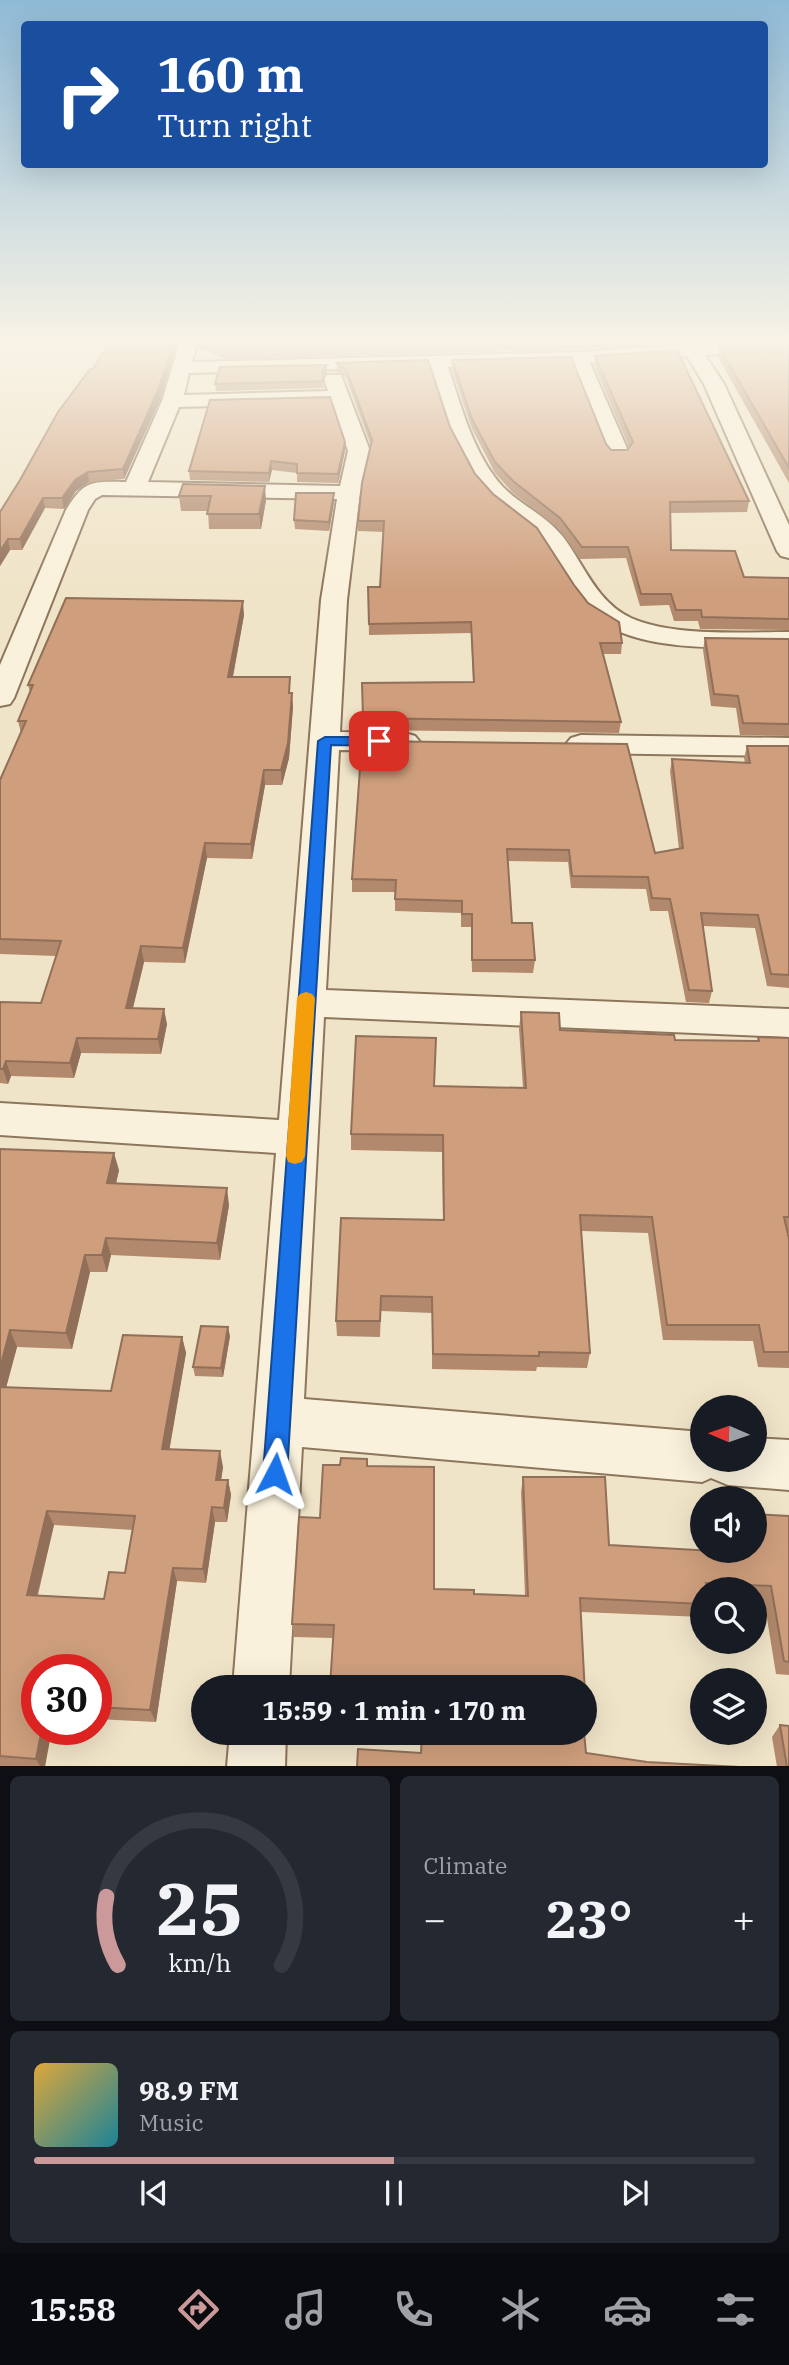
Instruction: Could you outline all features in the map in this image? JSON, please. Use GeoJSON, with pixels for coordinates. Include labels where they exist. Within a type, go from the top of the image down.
{"type":"FeatureCollection","features":[{"type":"Feature","properties":{"kind":"street"},"geometry":{"type":"LineString","coordinates":[[134,488],[162,423]]}},
{"type":"Feature","properties":{"kind":"street"},"geometry":{"type":"LineString","coordinates":[[262,1675],[334,600],[349,494],[359,451],[349,423]]}},
{"type":"Feature","properties":{"kind":"street"},"geometry":{"type":"LineString","coordinates":[[457,423],[467,447],[496,491],[547,532],[593,601],[606,615],[638,630],[709,638],[789,640]]}},
{"type":"Feature","properties":{"kind":"street"},"geometry":{"type":"LineString","coordinates":[[606,423],[618,453]]}},
{"type":"Feature","properties":{"kind":"street"},"geometry":{"type":"LineString","coordinates":[[732,423],[789,551]]}},
{"type":"Feature","properties":{"kind":"street"},"geometry":{"type":"LineString","coordinates":[[0,698],[81,503],[97,488],[349,494]]}},
{"type":"Feature","properties":{"kind":"street"},"geometry":{"type":"LineString","coordinates":[[325,741],[434,742]]}},
{"type":"Feature","properties":{"kind":"street"},"geometry":{"type":"LineString","coordinates":[[557,744],[789,747]]}},
{"type":"Feature","properties":{"kind":"street"},"geometry":{"type":"LineString","coordinates":[[306,1003],[789,1023]]}},
{"type":"Feature","properties":{"kind":"street"},"geometry":{"type":"LineString","coordinates":[[0,1119],[297,1138]]}},
{"type":"Feature","properties":{"kind":"street"},"geometry":{"type":"LineString","coordinates":[[279,1421],[690,1456]]}},
{"type":"Feature","properties":{"kind":"street"},"geometry":{"type":"LineString","coordinates":[[767,1463],[789,1465]]}},
{"type":"Feature","properties":{"kind":"street"},"geometry":{"type":"LineString","coordinates":[[256,1766],[257,1745]]}},
{"type":"Feature","properties":{"kind":"building"},"geometry":{"type":"Polygon","coordinates":[[[52,423],[143,423],[123,469],[88,472],[75,480],[62,498],[43,498],[20,539],[8,539],[0,551],[0,512],[52,423]]]}},
{"type":"Feature","properties":{"kind":"building"},"geometry":{"type":"Polygon","coordinates":[[[203,423],[339,423],[345,442],[338,474],[297,473],[297,464],[271,461],[269,473],[189,471],[203,423]]]}},
{"type":"Feature","properties":{"kind":"building"},"geometry":{"type":"Polygon","coordinates":[[[366,423],[449,423],[475,474],[493,494],[537,528],[588,603],[619,622],[622,643],[600,643],[621,722],[363,718],[362,683],[474,682],[471,622],[369,624],[368,587],[380,587],[384,521],[358,521],[362,483],[372,440],[366,423]]]}},
{"type":"Feature","properties":{"kind":"building"},"geometry":{"type":"Polygon","coordinates":[[[474,423],[598,423],[611,450],[627,450],[633,442],[625,423],[712,423],[749,501],[670,502],[671,550],[735,551],[744,577],[789,578],[789,619],[702,617],[701,610],[676,610],[671,594],[641,594],[628,547],[582,547],[560,518],[513,481],[495,462],[474,423]]]}},
{"type":"Feature","properties":{"kind":"building"},"geometry":{"type":"Polygon","coordinates":[[[763,423],[789,423],[789,468],[763,423]]]}},
{"type":"Feature","properties":{"kind":"building"},"geometry":{"type":"Polygon","coordinates":[[[183,484],[265,486],[259,514],[207,514],[211,496],[179,496],[183,484]]]}},
{"type":"Feature","properties":{"kind":"building"},"geometry":{"type":"Polygon","coordinates":[[[296,493],[334,493],[329,522],[294,520],[296,493]]]}},
{"type":"Feature","properties":{"kind":"building"},"geometry":{"type":"Polygon","coordinates":[[[66,598],[243,601],[228,677],[290,677],[289,693],[292,693],[288,743],[281,770],[264,770],[251,844],[205,843],[183,948],[141,946],[126,1008],[164,1009],[158,1039],[77,1038],[70,1063],[6,1061],[3,1069],[0,1069],[0,1002],[41,1003],[61,941],[0,939],[0,780],[26,721],[18,721],[33,685],[28,685],[66,598]]]}},
{"type":"Feature","properties":{"kind":"building"},"geometry":{"type":"Polygon","coordinates":[[[705,638],[789,639],[789,724],[743,723],[738,696],[714,694],[705,638]]]}},
{"type":"Feature","properties":{"kind":"building"},"geometry":{"type":"Polygon","coordinates":[[[362,741],[627,744],[655,853],[683,848],[672,759],[750,763],[747,746],[789,746],[789,975],[771,974],[758,915],[701,913],[712,991],[689,990],[670,899],[652,898],[648,877],[572,876],[569,850],[507,849],[512,923],[532,923],[535,960],[472,960],[472,914],[462,914],[462,901],[395,899],[396,880],[352,879],[362,741]]]}},
{"type":"Feature","properties":{"kind":"building"},"geometry":{"type":"Polygon","coordinates":[[[521,1012],[559,1013],[560,1030],[674,1035],[675,1040],[759,1041],[758,1037],[789,1038],[789,1217],[784,1217],[789,1239],[789,1352],[764,1352],[759,1325],[667,1325],[652,1217],[580,1215],[590,1353],[539,1352],[539,1356],[433,1354],[432,1297],[381,1296],[380,1321],[336,1321],[341,1218],[444,1220],[443,1135],[351,1134],[356,1036],[436,1038],[434,1086],[526,1088],[521,1012]]]}},
{"type":"Feature","properties":{"kind":"building"},"geometry":{"type":"Polygon","coordinates":[[[0,1149],[114,1153],[107,1183],[227,1188],[217,1243],[106,1238],[102,1255],[85,1255],[66,1333],[10,1330],[0,1368],[0,1149]]]}},
{"type":"Feature","properties":{"kind":"building"},"geometry":{"type":"Polygon","coordinates":[[[201,1326],[228,1327],[221,1368],[193,1367],[201,1326]]]}},
{"type":"Feature","properties":{"kind":"building"},"geometry":{"type":"Polygon","coordinates":[[[123,1335],[182,1337],[162,1449],[220,1451],[216,1480],[228,1480],[224,1508],[212,1507],[203,1569],[173,1568],[150,1710],[112,1708],[112,1654],[21,1654],[21,1745],[39,1745],[36,1759],[0,1756],[0,1387],[111,1391],[123,1335]],[[47,1511],[27,1595],[104,1599],[109,1572],[125,1573],[135,1516],[47,1511]]]}},
{"type":"Feature","properties":{"kind":"building"},"geometry":{"type":"Polygon","coordinates":[[[341,1458],[367,1459],[367,1466],[434,1467],[434,1589],[474,1590],[474,1594],[528,1596],[523,1477],[605,1477],[609,1545],[690,1550],[690,1563],[767,1563],[767,1515],[789,1516],[789,1662],[784,1661],[771,1586],[767,1586],[767,1577],[690,1577],[690,1603],[580,1598],[584,1675],[331,1675],[334,1625],[292,1624],[299,1517],[320,1518],[323,1465],[340,1465],[341,1458]]]}},
{"type":"Feature","properties":{"kind":"building"},"geometry":{"type":"Polygon","coordinates":[[[780,1725],[789,1726],[789,1766],[787,1766],[780,1725]]]}},
{"type":"Feature","properties":{"kind":"building"},"geometry":{"type":"Polygon","coordinates":[[[421,1745],[585,1745],[586,1753],[647,1762],[721,1766],[357,1766],[358,1749],[421,1753],[421,1745]]]}},
{"type":"Feature","properties":{"kind":"slow traffic"},"geometry":{"type":"LineString","coordinates":[[295,1156],[306,998]]}},
{"type":"Feature","properties":{"kind":"route"},"geometry":{"type":"LineString","coordinates":[[275,1474],[325,741],[379,741]]}}]}
